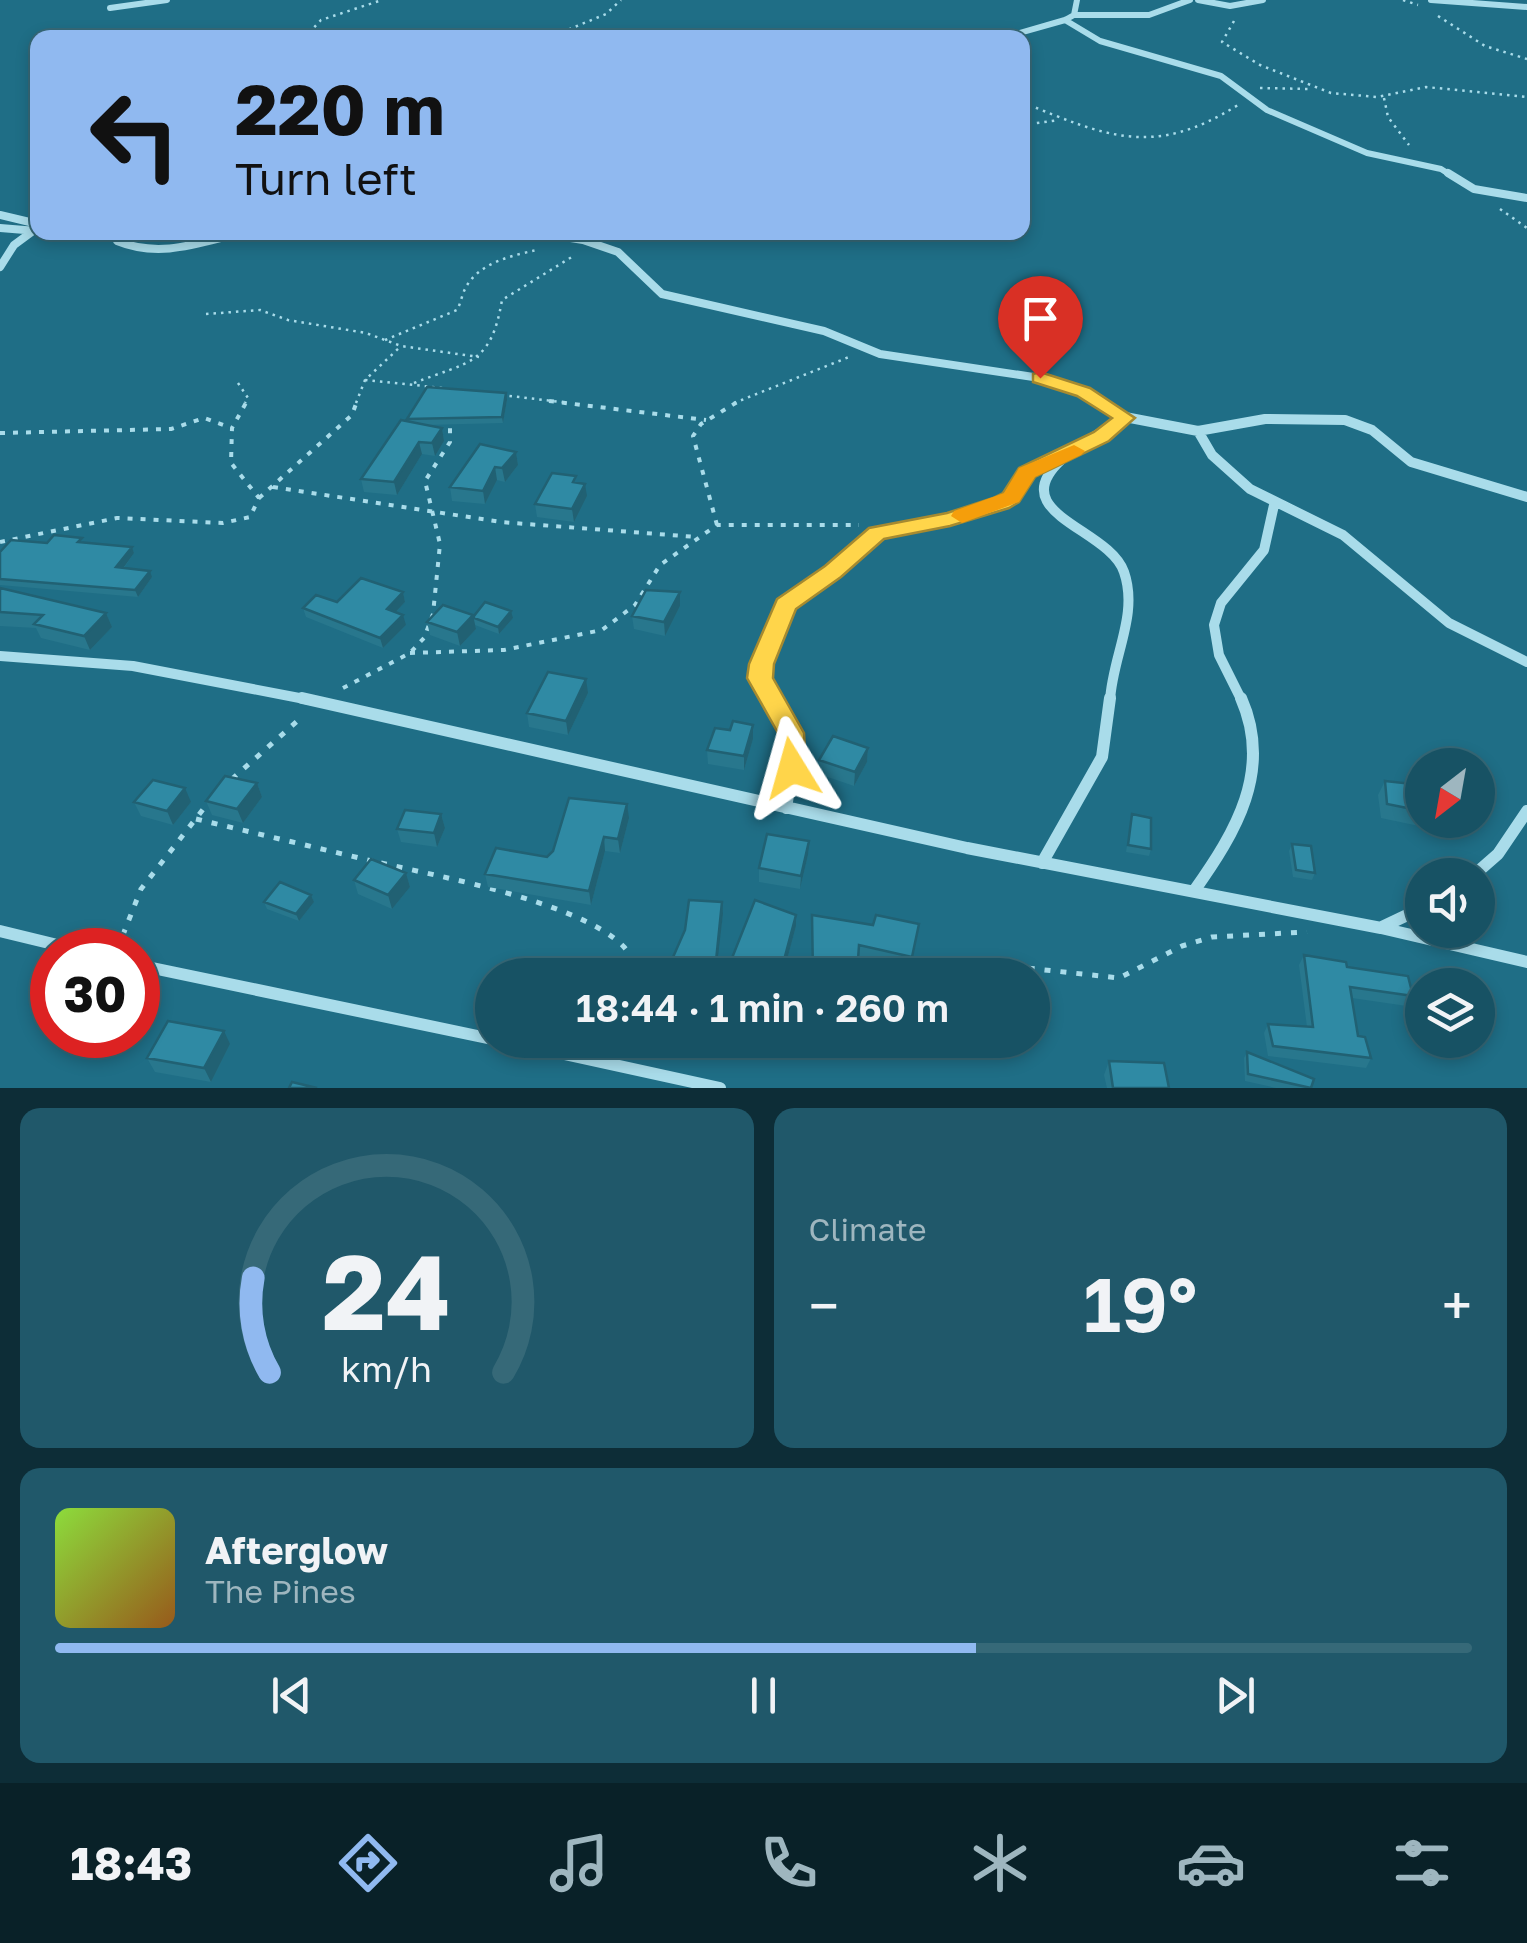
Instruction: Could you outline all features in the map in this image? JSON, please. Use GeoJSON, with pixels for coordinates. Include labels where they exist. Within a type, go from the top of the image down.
{"type":"FeatureCollection","features":[{"type":"Feature","properties":{"kind":"street"},"geometry":{"type":"LineString","coordinates":[[110,8],[168,0]]}},
{"type":"Feature","properties":{"kind":"street"},"geometry":{"type":"LineString","coordinates":[[1074,15],[1076,0]]}},
{"type":"Feature","properties":{"kind":"street"},"geometry":{"type":"LineString","coordinates":[[1030,30],[1074,15],[1120,17],[1162,12],[1190,0]]}},
{"type":"Feature","properties":{"kind":"street"},"geometry":{"type":"LineString","coordinates":[[1198,0],[1221,6],[1262,0]]}},
{"type":"Feature","properties":{"kind":"street"},"geometry":{"type":"LineString","coordinates":[[1520,0],[1527,4]]}},
{"type":"Feature","properties":{"kind":"street"},"geometry":{"type":"LineString","coordinates":[[1431,6],[1527,4]]}},
{"type":"Feature","properties":{"kind":"street"},"geometry":{"type":"LineString","coordinates":[[1065,20],[1092,38],[1209,71],[1267,110],[1366,153],[1430,166],[1474,189],[1527,198]]}},
{"type":"Feature","properties":{"kind":"street"},"geometry":{"type":"LineString","coordinates":[[0,215],[30,227]]}},
{"type":"Feature","properties":{"kind":"street"},"geometry":{"type":"LineString","coordinates":[[0,228],[30,229]]}},
{"type":"Feature","properties":{"kind":"street"},"geometry":{"type":"LineString","coordinates":[[0,267],[14,246],[30,234]]}},
{"type":"Feature","properties":{"kind":"street"},"geometry":{"type":"LineString","coordinates":[[118,240],[126,246],[171,250],[212,240]]}},
{"type":"Feature","properties":{"kind":"street"},"geometry":{"type":"LineString","coordinates":[[575,240],[597,244],[629,260],[656,292],[824,331],[865,350],[1040,378],[1084,392],[1125,418],[1198,431],[1265,419],[1345,420],[1372,430],[1411,462],[1480,480],[1527,498]]}},
{"type":"Feature","properties":{"kind":"street"},"geometry":{"type":"LineString","coordinates":[[786,808],[792,768],[791,733],[760,678],[761,664],[786,604],[833,572],[877,533],[950,519],[1001,503],[1012,497],[1026,473],[1102,436],[1125,418]]}},
{"type":"Feature","properties":{"kind":"street"},"geometry":{"type":"LineString","coordinates":[[1198,431],[1204,444],[1225,466],[1274,505],[1352,540],[1430,609],[1506,655],[1527,662]]}},
{"type":"Feature","properties":{"kind":"street"},"geometry":{"type":"LineString","coordinates":[[1042,862],[1104,754],[1114,662],[1129,609],[1120,564],[1104,540],[1065,521],[1044,504],[1047,476],[1059,459]]}},
{"type":"Feature","properties":{"kind":"street"},"geometry":{"type":"LineString","coordinates":[[1194,891],[1226,848],[1255,770],[1255,747],[1246,706],[1214,645],[1216,612],[1228,589],[1264,550],[1274,505]]}},
{"type":"Feature","properties":{"kind":"street"},"geometry":{"type":"LineString","coordinates":[[0,656],[133,666],[322,702],[786,808],[1381,928],[1527,962]]}},
{"type":"Feature","properties":{"kind":"street"},"geometry":{"type":"LineString","coordinates":[[1493,858],[1527,811]]}},
{"type":"Feature","properties":{"kind":"street"},"geometry":{"type":"LineString","coordinates":[[1381,928],[1405,916]]}},
{"type":"Feature","properties":{"kind":"street"},"geometry":{"type":"LineString","coordinates":[[0,931],[30,938]]}},
{"type":"Feature","properties":{"kind":"street"},"geometry":{"type":"LineString","coordinates":[[160,969],[386,1020],[475,1035]]}},
{"type":"Feature","properties":{"kind":"street"},"geometry":{"type":"LineString","coordinates":[[583,1058],[720,1088]]}},
{"type":"Feature","properties":{"kind":"path"},"geometry":{"type":"LineString","coordinates":[[312,30],[321,20],[382,0]]}},
{"type":"Feature","properties":{"kind":"path"},"geometry":{"type":"LineString","coordinates":[[558,30],[604,16],[621,0]]}},
{"type":"Feature","properties":{"kind":"path"},"geometry":{"type":"LineString","coordinates":[[1403,0],[1431,6],[1445,22],[1485,46],[1527,59]]}},
{"type":"Feature","properties":{"kind":"path"},"geometry":{"type":"LineString","coordinates":[[1221,6],[1234,20],[1222,42],[1260,65],[1315,89]]}},
{"type":"Feature","properties":{"kind":"path"},"geometry":{"type":"LineString","coordinates":[[1234,86],[1384,96],[1426,87],[1527,97]]}},
{"type":"Feature","properties":{"kind":"path"},"geometry":{"type":"LineString","coordinates":[[1384,96],[1384,110],[1400,136],[1430,166]]}},
{"type":"Feature","properties":{"kind":"path"},"geometry":{"type":"LineString","coordinates":[[1030,105],[1124,137],[1177,134],[1212,123],[1219,114],[1251,99]]}},
{"type":"Feature","properties":{"kind":"path"},"geometry":{"type":"LineString","coordinates":[[1030,124],[1064,120]]}},
{"type":"Feature","properties":{"kind":"path"},"geometry":{"type":"LineString","coordinates":[[385,340],[456,310],[468,284],[490,266],[559,240]]}},
{"type":"Feature","properties":{"kind":"path"},"geometry":{"type":"LineString","coordinates":[[409,385],[478,357],[496,337],[502,300],[597,244]]}},
{"type":"Feature","properties":{"kind":"path"},"geometry":{"type":"LineString","coordinates":[[206,314],[260,310],[288,320],[347,328],[401,346],[478,357]]}},
{"type":"Feature","properties":{"kind":"path"},"geometry":{"type":"LineString","coordinates":[[0,542],[112,519],[159,516],[238,522],[250,517],[259,498],[297,460],[352,415],[365,380],[401,346]]}},
{"type":"Feature","properties":{"kind":"path"},"geometry":{"type":"LineString","coordinates":[[717,525],[691,442],[706,420],[865,350]]}},
{"type":"Feature","properties":{"kind":"path"},"geometry":{"type":"LineString","coordinates":[[365,380],[448,389]]}},
{"type":"Feature","properties":{"kind":"path"},"geometry":{"type":"LineString","coordinates":[[238,383],[248,398],[232,428],[231,463],[259,498]]}},
{"type":"Feature","properties":{"kind":"path"},"geometry":{"type":"LineString","coordinates":[[501,395],[706,420]]}},
{"type":"Feature","properties":{"kind":"path"},"geometry":{"type":"LineString","coordinates":[[230,781],[258,759],[276,734],[360,676],[410,653],[424,638],[433,614],[440,544],[425,481],[450,442],[448,428],[454,414]]}},
{"type":"Feature","properties":{"kind":"path"},"geometry":{"type":"LineString","coordinates":[[0,432],[171,429],[204,418],[232,428]]}},
{"type":"Feature","properties":{"kind":"path"},"geometry":{"type":"LineString","coordinates":[[273,487],[501,522],[696,537]]}},
{"type":"Feature","properties":{"kind":"path"},"geometry":{"type":"LineString","coordinates":[[410,653],[504,650],[602,630],[624,616],[660,565],[717,525],[745,522],[894,528]]}},
{"type":"Feature","properties":{"kind":"path"},"geometry":{"type":"LineString","coordinates":[[126,928],[141,889],[216,793]]}},
{"type":"Feature","properties":{"kind":"path"},"geometry":{"type":"LineString","coordinates":[[195,819],[429,874],[540,906],[620,943],[633,958]]}},
{"type":"Feature","properties":{"kind":"path"},"geometry":{"type":"LineString","coordinates":[[1050,970],[1119,978],[1133,975],[1184,945],[1222,936],[1313,932]]}},
{"type":"Feature","properties":{"kind":"building"},"geometry":{"type":"Polygon","coordinates":[[[427,387],[506,393],[502,417],[407,419],[427,387]]]}},
{"type":"Feature","properties":{"kind":"building"},"geometry":{"type":"Polygon","coordinates":[[[401,420],[442,428],[432,443],[419,442],[394,482],[361,479],[401,420]]]}},
{"type":"Feature","properties":{"kind":"building"},"geometry":{"type":"Polygon","coordinates":[[[480,444],[516,452],[502,468],[495,467],[483,491],[450,487],[480,444]]]}},
{"type":"Feature","properties":{"kind":"building"},"geometry":{"type":"Polygon","coordinates":[[[552,473],[576,476],[573,482],[585,484],[572,509],[535,504],[552,473]]]}},
{"type":"Feature","properties":{"kind":"building"},"geometry":{"type":"Polygon","coordinates":[[[54,535],[82,538],[78,542],[132,547],[116,567],[150,571],[135,590],[0,579],[0,552],[11,540],[47,543],[54,535]]]}},
{"type":"Feature","properties":{"kind":"building"},"geometry":{"type":"Polygon","coordinates":[[[361,578],[403,592],[387,609],[403,615],[380,638],[303,608],[316,595],[337,602],[361,578]]]}},
{"type":"Feature","properties":{"kind":"building"},"geometry":{"type":"Polygon","coordinates":[[[0,588],[106,613],[84,636],[34,624],[43,615],[0,612],[0,588]]]}},
{"type":"Feature","properties":{"kind":"building"},"geometry":{"type":"Polygon","coordinates":[[[646,590],[680,592],[664,622],[632,616],[646,590]]]}},
{"type":"Feature","properties":{"kind":"building"},"geometry":{"type":"Polygon","coordinates":[[[485,602],[511,611],[498,627],[474,618],[485,602]]]}},
{"type":"Feature","properties":{"kind":"building"},"geometry":{"type":"Polygon","coordinates":[[[443,605],[473,615],[457,632],[427,622],[443,605]]]}},
{"type":"Feature","properties":{"kind":"building"},"geometry":{"type":"Polygon","coordinates":[[[548,672],[586,679],[566,721],[527,713],[548,672]]]}},
{"type":"Feature","properties":{"kind":"building"},"geometry":{"type":"Polygon","coordinates":[[[733,721],[753,725],[744,756],[707,750],[715,728],[730,730],[733,721]]]}},
{"type":"Feature","properties":{"kind":"building"},"geometry":{"type":"Polygon","coordinates":[[[833,736],[868,748],[855,772],[819,760],[833,736]]]}},
{"type":"Feature","properties":{"kind":"building"},"geometry":{"type":"Polygon","coordinates":[[[225,776],[257,783],[237,809],[206,801],[225,776]]]}},
{"type":"Feature","properties":{"kind":"building"},"geometry":{"type":"Polygon","coordinates":[[[153,780],[185,788],[167,811],[134,802],[153,780]]]}},
{"type":"Feature","properties":{"kind":"building"},"geometry":{"type":"Polygon","coordinates":[[[1385,781],[1405,783],[1405,808],[1387,804],[1385,781]]]}},
{"type":"Feature","properties":{"kind":"building"},"geometry":{"type":"Polygon","coordinates":[[[569,798],[627,804],[618,839],[604,837],[589,891],[485,874],[496,848],[547,857],[553,851],[569,798]]]}},
{"type":"Feature","properties":{"kind":"building"},"geometry":{"type":"Polygon","coordinates":[[[405,810],[441,814],[434,833],[397,829],[405,810]]]}},
{"type":"Feature","properties":{"kind":"building"},"geometry":{"type":"Polygon","coordinates":[[[1132,814],[1151,818],[1151,849],[1128,845],[1132,814]]]}},
{"type":"Feature","properties":{"kind":"building"},"geometry":{"type":"Polygon","coordinates":[[[767,834],[809,841],[801,876],[759,868],[767,834]]]}},
{"type":"Feature","properties":{"kind":"building"},"geometry":{"type":"Polygon","coordinates":[[[1292,844],[1311,846],[1315,873],[1296,870],[1292,844]]]}},
{"type":"Feature","properties":{"kind":"building"},"geometry":{"type":"Polygon","coordinates":[[[371,859],[406,873],[388,895],[354,880],[371,859]]]}},
{"type":"Feature","properties":{"kind":"building"},"geometry":{"type":"Polygon","coordinates":[[[280,882],[311,895],[296,914],[264,902],[280,882]]]}},
{"type":"Feature","properties":{"kind":"building"},"geometry":{"type":"Polygon","coordinates":[[[689,900],[722,902],[716,958],[673,958],[685,930],[689,900]]]}},
{"type":"Feature","properties":{"kind":"building"},"geometry":{"type":"Polygon","coordinates":[[[755,900],[796,915],[785,958],[732,958],[755,900]]]}},
{"type":"Feature","properties":{"kind":"building"},"geometry":{"type":"Polygon","coordinates":[[[812,915],[873,925],[876,915],[919,924],[912,957],[859,945],[858,958],[813,958],[812,915]]]}},
{"type":"Feature","properties":{"kind":"building"},"geometry":{"type":"Polygon","coordinates":[[[1304,955],[1346,962],[1347,967],[1405,976],[1405,995],[1350,987],[1358,1036],[1365,1037],[1371,1058],[1273,1046],[1268,1024],[1313,1027],[1304,955]]]}},
{"type":"Feature","properties":{"kind":"building"},"geometry":{"type":"Polygon","coordinates":[[[168,1021],[224,1031],[204,1068],[147,1058],[160,1058],[160,1035],[168,1021]]]}},
{"type":"Feature","properties":{"kind":"building"},"geometry":{"type":"Polygon","coordinates":[[[1247,1052],[1314,1079],[1311,1088],[1248,1074],[1247,1052]]]}},
{"type":"Feature","properties":{"kind":"building"},"geometry":{"type":"Polygon","coordinates":[[[1109,1061],[1164,1063],[1169,1088],[1113,1088],[1109,1061]]]}},
{"type":"Feature","properties":{"kind":"building"},"geometry":{"type":"Polygon","coordinates":[[[292,1082],[317,1088],[289,1088],[292,1082]]]}},
{"type":"Feature","properties":{"kind":"slow traffic"},"geometry":{"type":"LineString","coordinates":[[962,516],[1012,497],[1026,473],[1074,451]]}},
{"type":"Feature","properties":{"kind":"route"},"geometry":{"type":"LineString","coordinates":[[792,768],[791,733],[760,678],[761,664],[786,604],[833,572],[877,533],[950,519],[1001,503],[1012,497],[1026,473],[1102,436],[1125,418],[1084,392],[1040,378]]}}]}
